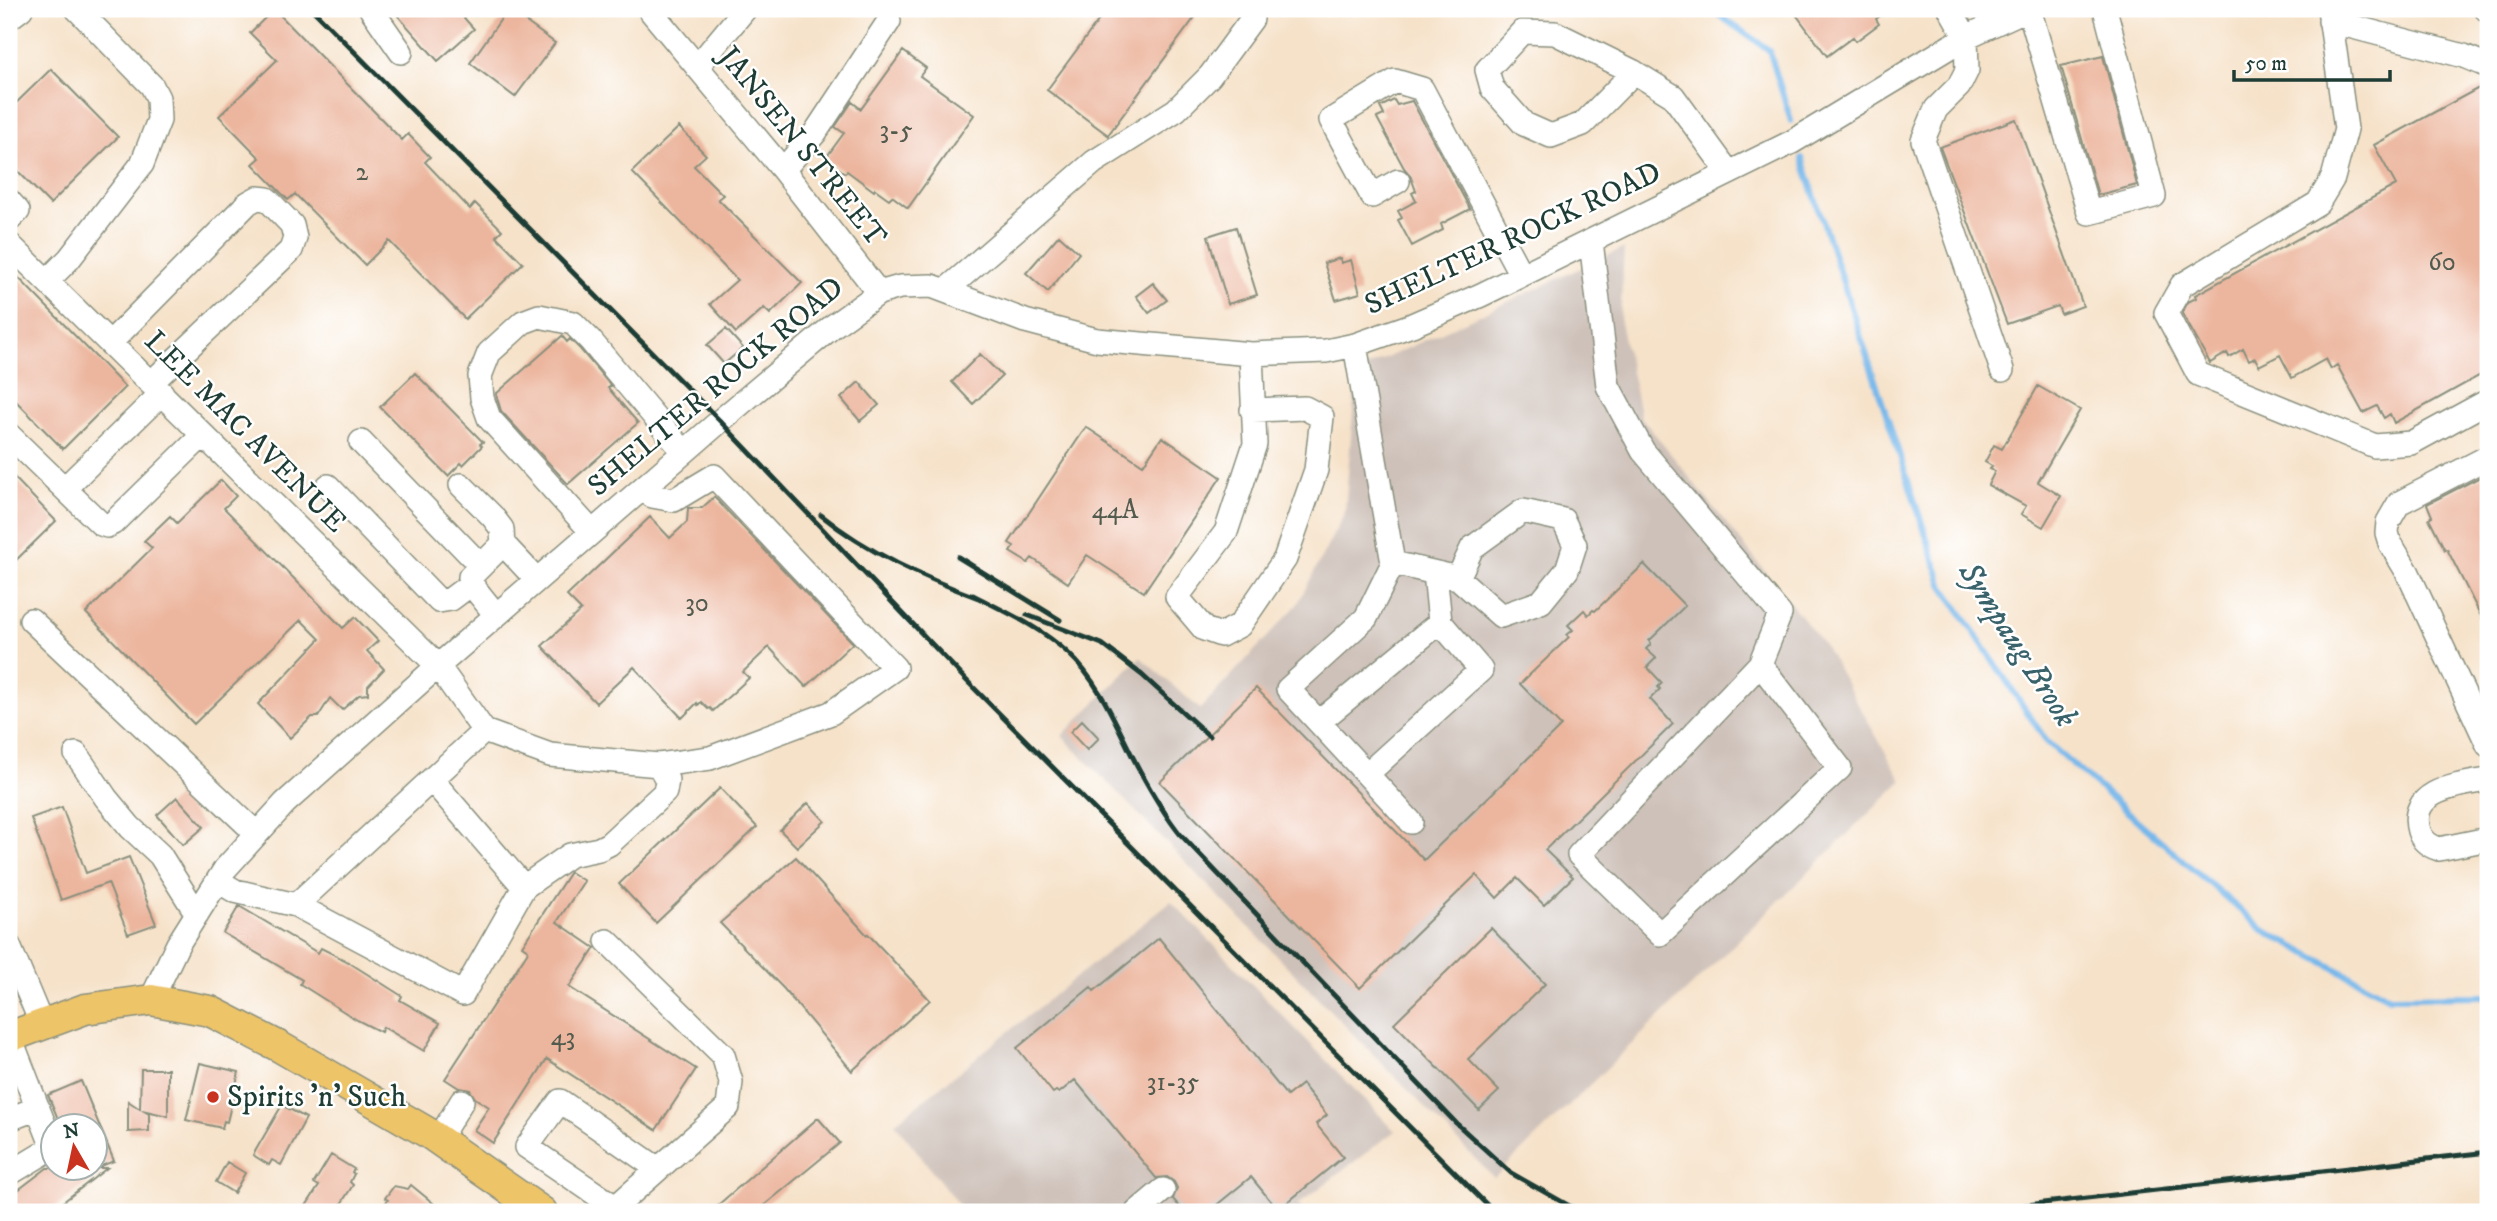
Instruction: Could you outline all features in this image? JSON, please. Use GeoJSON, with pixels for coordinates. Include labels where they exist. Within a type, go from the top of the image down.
{"type":"FeatureCollection","features":[{"type":"Feature","properties":{"kind":"main road"},"geometry":{"type":"LineString","coordinates":[[9,1037],[85,1009],[151,1000],[209,1012],[280,1046],[438,1140],[542,1212]]}},
{"type":"Feature","properties":{"kind":"street"},"geometry":{"type":"LineString","coordinates":[[9,18],[21,9]]}},
{"type":"Feature","properties":{"kind":"street"},"geometry":{"type":"LineString","coordinates":[[47,281],[69,259],[142,164],[159,120],[158,98],[152,86],[77,9]]}},
{"type":"Feature","properties":{"kind":"street"},"geometry":{"type":"LineString","coordinates":[[371,9],[401,52]]}},
{"type":"Feature","properties":{"kind":"street","name":"JANSEN STREET"},"geometry":{"type":"LineString","coordinates":[[649,9],[783,170],[879,293]]}},
{"type":"Feature","properties":{"kind":"street"},"geometry":{"type":"LineString","coordinates":[[697,67],[745,9]]}},
{"type":"Feature","properties":{"kind":"street"},"geometry":{"type":"LineString","coordinates":[[1950,9],[1966,37],[1967,70],[1959,86],[1936,109],[1923,140],[2002,370]]}},
{"type":"Feature","properties":{"kind":"street"},"geometry":{"type":"LineString","coordinates":[[2028,9],[2089,213],[2154,196],[2105,9]]}},
{"type":"Feature","properties":{"kind":"street","name":"SHELTER ROCK ROAD"},"geometry":{"type":"LineString","coordinates":[[151,1000],[178,944],[225,869],[285,803],[684,452],[833,326],[879,293],[917,285],[946,290],[1025,321],[1097,340],[1251,354],[1326,351],[1354,345],[1412,325],[1521,275],[1792,142],[1966,37],[2028,9]]}},
{"type":"Feature","properties":{"kind":"street"},"geometry":{"type":"LineString","coordinates":[[2488,66],[2464,56],[2329,15],[2346,129],[2333,178],[2318,203],[2182,285],[2166,313],[2198,374],[2375,446],[2411,443],[2488,401]]}},
{"type":"Feature","properties":{"kind":"street"},"geometry":{"type":"LineString","coordinates":[[946,290],[1094,162],[1176,110],[1210,76],[1252,19]]}},
{"type":"Feature","properties":{"kind":"street"},"geometry":{"type":"LineString","coordinates":[[783,170],[816,133],[889,21]]}},
{"type":"Feature","properties":{"kind":"street"},"geometry":{"type":"LineString","coordinates":[[1634,72],[1583,124],[1551,136],[1524,124],[1492,88],[1487,70],[1522,32],[1555,33],[1634,72],[1672,96],[1728,173]]}},
{"type":"Feature","properties":{"kind":"street"},"geometry":{"type":"LineString","coordinates":[[1398,181],[1372,196],[1331,120],[1395,81],[1422,89],[1521,275]]}},
{"type":"Feature","properties":{"kind":"street"},"geometry":{"type":"LineString","coordinates":[[65,488],[156,388],[291,250],[295,238],[292,225],[267,200],[257,198],[110,343]]}},
{"type":"Feature","properties":{"kind":"street"},"geometry":{"type":"LineString","coordinates":[[9,201],[18,211],[9,220]]}},
{"type":"Feature","properties":{"kind":"street"},"geometry":{"type":"LineString","coordinates":[[1591,241],[1608,386],[1643,451],[1780,614],[1760,664],[1579,855],[1660,934],[1840,768],[1760,664]]}},
{"type":"Feature","properties":{"kind":"street","name":"LEE MAC AVENUE"},"geometry":{"type":"LineString","coordinates":[[9,244],[438,666],[484,731]]}},
{"type":"Feature","properties":{"kind":"street"},"geometry":{"type":"LineString","coordinates":[[592,532],[489,418],[482,398],[480,376],[489,353],[523,322],[539,316],[573,323],[684,452]]}},
{"type":"Feature","properties":{"kind":"street"},"geometry":{"type":"LineString","coordinates":[[1354,345],[1393,563],[1366,618],[1289,689],[1411,822]]}},
{"type":"Feature","properties":{"kind":"street"},"geometry":{"type":"LineString","coordinates":[[1251,354],[1252,410],[1255,444],[1226,532],[1177,597],[1203,629],[1221,635],[1240,625],[1285,559],[1316,470],[1322,417],[1306,408],[1252,410]]}},
{"type":"Feature","properties":{"kind":"street"},"geometry":{"type":"LineString","coordinates":[[9,435],[107,526],[203,435]]}},
{"type":"Feature","properties":{"kind":"street"},"geometry":{"type":"LineString","coordinates":[[361,442],[476,575],[496,615]]}},
{"type":"Feature","properties":{"kind":"street"},"geometry":{"type":"LineString","coordinates":[[2488,457],[2399,503],[2388,522],[2387,533],[2488,745]]}},
{"type":"Feature","properties":{"kind":"street"},"geometry":{"type":"LineString","coordinates":[[296,905],[484,731],[550,755],[659,765],[710,758],[831,713],[895,668],[714,476],[674,500],[652,496],[644,487]]}},
{"type":"Feature","properties":{"kind":"street"},"geometry":{"type":"LineString","coordinates":[[461,485],[502,529],[503,549]]}},
{"type":"Feature","properties":{"kind":"street"},"geometry":{"type":"LineString","coordinates":[[328,486],[439,601],[451,599],[498,549],[507,548],[537,580]]}},
{"type":"Feature","properties":{"kind":"street"},"geometry":{"type":"LineString","coordinates":[[1393,563],[1458,578],[1501,616],[1541,602],[1567,570],[1575,545],[1563,520],[1524,511],[1472,548],[1458,578]]}},
{"type":"Feature","properties":{"kind":"street"},"geometry":{"type":"LineString","coordinates":[[1367,774],[1481,670],[1440,622],[1435,573]]}},
{"type":"Feature","properties":{"kind":"street"},"geometry":{"type":"LineString","coordinates":[[31,620],[257,834]]}},
{"type":"Feature","properties":{"kind":"street"},"geometry":{"type":"LineString","coordinates":[[1319,722],[1440,622]]}},
{"type":"Feature","properties":{"kind":"street"},"geometry":{"type":"LineString","coordinates":[[76,754],[130,827],[160,855],[197,914]]}},
{"type":"Feature","properties":{"kind":"street"},"geometry":{"type":"LineString","coordinates":[[218,880],[235,891],[296,905],[463,994],[524,887],[570,855],[609,844],[665,792],[667,780],[659,765]]}},
{"type":"Feature","properties":{"kind":"street"},"geometry":{"type":"LineString","coordinates":[[432,780],[524,887]]}},
{"type":"Feature","properties":{"kind":"street"},"geometry":{"type":"LineString","coordinates":[[2488,780],[2455,785],[2425,798],[2418,821],[2419,832],[2431,847],[2439,849],[2488,839]]}},
{"type":"Feature","properties":{"kind":"street"},"geometry":{"type":"LineString","coordinates":[[607,941],[723,1055],[731,1082],[728,1107],[612,1210],[527,1147],[560,1101],[658,1169]]}},
{"type":"Feature","properties":{"kind":"street"},"geometry":{"type":"LineString","coordinates":[[9,946],[42,1025]]}},
{"type":"Feature","properties":{"kind":"street"},"geometry":{"type":"LineString","coordinates":[[9,1037],[39,1112]]}},
{"type":"Feature","properties":{"kind":"street"},"geometry":{"type":"LineString","coordinates":[[438,1140],[461,1101]]}},
{"type":"Feature","properties":{"kind":"street"},"geometry":{"type":"LineString","coordinates":[[9,1119],[38,1108]]}},
{"type":"Feature","properties":{"kind":"street"},"geometry":{"type":"LineString","coordinates":[[9,1174],[38,1155]]}},
{"type":"Feature","properties":{"kind":"street"},"geometry":{"type":"LineString","coordinates":[[1137,1212],[1163,1190]]}},
{"type":"Feature","properties":{"kind":"shaded area"},"geometry":{"type":"Polygon","coordinates":[[[1624,248],[1620,322],[1641,417],[1824,645],[1902,781],[1494,1178],[1062,736],[1140,657],[1200,709],[1297,605],[1345,512],[1356,372],[1624,248]]]}},
{"type":"Feature","properties":{"kind":"shaded area"},"geometry":{"type":"Polygon","coordinates":[[[1171,901],[1395,1131],[1297,1205],[1307,1212],[964,1212],[895,1123],[1171,901]]]}},
{"type":"Feature","properties":{"kind":"building"},"geometry":{"type":"Polygon","coordinates":[[[274,9],[402,140],[408,134],[430,157],[425,162],[470,209],[475,203],[502,230],[496,236],[523,263],[465,319],[389,241],[365,265],[295,194],[288,200],[253,164],[260,158],[219,116],[277,60],[250,33],[274,9]]]}},
{"type":"Feature","properties":{"kind":"building"},"geometry":{"type":"Polygon","coordinates":[[[407,9],[456,9],[474,29],[438,61],[398,16],[407,9]]]}},
{"type":"Feature","properties":{"kind":"building"},"geometry":{"type":"Polygon","coordinates":[[[508,9],[555,43],[515,97],[470,63],[508,9]]]}},
{"type":"Feature","properties":{"kind":"building"},"geometry":{"type":"Polygon","coordinates":[[[1107,9],[1201,9],[1108,135],[1047,90],[1107,9]]]}},
{"type":"Feature","properties":{"kind":"building"},"geometry":{"type":"Polygon","coordinates":[[[1792,9],[1889,9],[1876,19],[1879,24],[1856,41],[1853,37],[1827,56],[1792,9]]]}},
{"type":"Feature","properties":{"kind":"building"},"geometry":{"type":"Polygon","coordinates":[[[903,51],[926,68],[920,76],[974,115],[908,208],[892,196],[889,199],[875,189],[874,191],[825,159],[844,133],[835,127],[852,102],[861,109],[903,51]]]}},
{"type":"Feature","properties":{"kind":"building"},"geometry":{"type":"Polygon","coordinates":[[[2103,56],[2137,185],[2098,195],[2061,66],[2103,56]]]}},
{"type":"Feature","properties":{"kind":"building"},"geometry":{"type":"Polygon","coordinates":[[[51,69],[118,137],[50,204],[9,162],[9,110],[51,69]]]}},
{"type":"Feature","properties":{"kind":"building"},"geometry":{"type":"Polygon","coordinates":[[[2488,83],[2488,371],[2394,423],[2390,414],[2384,418],[2377,406],[2363,413],[2337,365],[2331,369],[2326,359],[2292,378],[2280,355],[2259,366],[2255,358],[2249,361],[2243,349],[2229,357],[2227,353],[2210,363],[2182,313],[2188,302],[2196,298],[2195,295],[2396,185],[2374,145],[2488,83]]]}},
{"type":"Feature","properties":{"kind":"building"},"geometry":{"type":"Polygon","coordinates":[[[1394,100],[1397,105],[1412,101],[1470,209],[1441,224],[1443,230],[1412,246],[1398,220],[1402,218],[1398,211],[1416,201],[1412,193],[1416,191],[1410,175],[1377,118],[1384,115],[1380,107],[1394,100]]]}},
{"type":"Feature","properties":{"kind":"building"},"geometry":{"type":"Polygon","coordinates":[[[2016,119],[2083,306],[2061,314],[2058,306],[2007,324],[1940,147],[2016,119]]]}},
{"type":"Feature","properties":{"kind":"building"},"geometry":{"type":"Polygon","coordinates":[[[679,127],[706,155],[694,166],[723,195],[718,199],[802,283],[770,314],[764,308],[736,333],[710,304],[737,280],[632,172],[679,127]]]}},
{"type":"Feature","properties":{"kind":"building"},"geometry":{"type":"Polygon","coordinates":[[[1236,227],[1257,295],[1228,304],[1208,236],[1236,227]]]}},
{"type":"Feature","properties":{"kind":"building"},"geometry":{"type":"Polygon","coordinates":[[[1059,235],[1079,253],[1048,292],[1026,273],[1059,235]]]}},
{"type":"Feature","properties":{"kind":"building"},"geometry":{"type":"Polygon","coordinates":[[[1340,258],[1341,263],[1351,260],[1360,293],[1336,300],[1324,263],[1340,258]]]}},
{"type":"Feature","properties":{"kind":"building"},"geometry":{"type":"Polygon","coordinates":[[[9,268],[125,387],[63,449],[9,394],[9,268]]]}},
{"type":"Feature","properties":{"kind":"building"},"geometry":{"type":"Polygon","coordinates":[[[1153,283],[1167,300],[1149,313],[1136,296],[1153,283]]]}},
{"type":"Feature","properties":{"kind":"building"},"geometry":{"type":"Polygon","coordinates":[[[726,329],[743,348],[724,364],[707,345],[726,329]]]}},
{"type":"Feature","properties":{"kind":"building"},"geometry":{"type":"Polygon","coordinates":[[[562,336],[567,342],[570,339],[580,349],[638,423],[568,484],[501,411],[496,394],[562,336]]]}},
{"type":"Feature","properties":{"kind":"building"},"geometry":{"type":"Polygon","coordinates":[[[980,354],[1002,376],[973,404],[952,382],[980,354]]]}},
{"type":"Feature","properties":{"kind":"building"},"geometry":{"type":"Polygon","coordinates":[[[415,373],[483,442],[463,465],[461,463],[448,476],[380,407],[415,373]]]}},
{"type":"Feature","properties":{"kind":"building"},"geometry":{"type":"Polygon","coordinates":[[[859,382],[879,405],[860,421],[841,398],[859,382]]]}},
{"type":"Feature","properties":{"kind":"building"},"geometry":{"type":"Polygon","coordinates":[[[2038,386],[2080,410],[2038,482],[2061,496],[2043,527],[2021,514],[2026,506],[1988,485],[1995,471],[1985,462],[1994,445],[2002,449],[2038,386]]]}},
{"type":"Feature","properties":{"kind":"building"},"geometry":{"type":"Polygon","coordinates":[[[1086,427],[1143,465],[1162,437],[1221,477],[1144,592],[1087,555],[1068,583],[1032,558],[1028,563],[1010,552],[1014,546],[1009,543],[1086,427]]]}},
{"type":"Feature","properties":{"kind":"building"},"geometry":{"type":"Polygon","coordinates":[[[9,472],[56,521],[9,567],[9,472]]]}},
{"type":"Feature","properties":{"kind":"building"},"geometry":{"type":"Polygon","coordinates":[[[2488,473],[2488,630],[2429,518],[2432,516],[2427,504],[2488,473]]]}},
{"type":"Feature","properties":{"kind":"building"},"geometry":{"type":"Polygon","coordinates":[[[221,480],[236,496],[224,508],[343,628],[355,617],[378,641],[367,651],[384,669],[368,686],[368,694],[359,695],[342,710],[330,698],[318,717],[312,717],[290,738],[258,704],[320,639],[301,620],[194,724],[86,613],[152,548],[144,541],[170,516],[177,523],[221,480]]]}},
{"type":"Feature","properties":{"kind":"building"},"geometry":{"type":"Polygon","coordinates":[[[714,497],[853,643],[806,687],[769,647],[743,672],[749,678],[713,711],[701,702],[682,718],[634,667],[596,703],[542,646],[581,610],[567,596],[650,517],[670,538],[687,522],[688,508],[702,508],[714,497]]]}},
{"type":"Feature","properties":{"kind":"building"},"geometry":{"type":"Polygon","coordinates":[[[1644,564],[1685,606],[1649,641],[1651,644],[1646,649],[1656,658],[1647,667],[1662,683],[1650,699],[1673,724],[1545,850],[1573,877],[1544,905],[1517,878],[1497,898],[1476,875],[1360,988],[1160,782],[1256,688],[1424,860],[1561,726],[1520,684],[1569,637],[1567,635],[1573,630],[1568,625],[1584,610],[1588,615],[1595,611],[1644,564]]]}},
{"type":"Feature","properties":{"kind":"building"},"geometry":{"type":"Polygon","coordinates":[[[1082,720],[1099,738],[1087,750],[1070,732],[1082,720]]]}},
{"type":"Feature","properties":{"kind":"building"},"geometry":{"type":"Polygon","coordinates":[[[720,788],[757,827],[656,923],[619,884],[720,788]]]}},
{"type":"Feature","properties":{"kind":"building"},"geometry":{"type":"Polygon","coordinates":[[[177,797],[204,827],[183,845],[157,815],[177,797]]]}},
{"type":"Feature","properties":{"kind":"building"},"geometry":{"type":"Polygon","coordinates":[[[808,803],[825,821],[797,847],[780,830],[808,803]]]}},
{"type":"Feature","properties":{"kind":"building"},"geometry":{"type":"Polygon","coordinates":[[[62,807],[86,873],[129,857],[156,924],[128,934],[108,883],[61,900],[31,818],[62,807]]]}},
{"type":"Feature","properties":{"kind":"building"},"geometry":{"type":"Polygon","coordinates":[[[796,857],[930,1000],[852,1071],[784,989],[720,923],[796,857]]]}},
{"type":"Feature","properties":{"kind":"building"},"geometry":{"type":"Polygon","coordinates":[[[570,872],[584,881],[557,922],[595,948],[569,987],[696,1069],[656,1130],[547,1059],[493,1143],[474,1130],[489,1107],[475,1098],[470,1090],[459,1088],[445,1079],[527,953],[528,950],[522,946],[570,872]]]}},
{"type":"Feature","properties":{"kind":"building"},"geometry":{"type":"Polygon","coordinates":[[[239,906],[318,953],[321,948],[345,960],[402,996],[400,1000],[440,1023],[424,1051],[383,1027],[381,1032],[357,1020],[300,984],[302,980],[223,933],[239,906]]]}},
{"type":"Feature","properties":{"kind":"building"},"geometry":{"type":"Polygon","coordinates":[[[1491,928],[1545,984],[1468,1059],[1499,1091],[1479,1110],[1394,1023],[1491,928]]]}},
{"type":"Feature","properties":{"kind":"building"},"geometry":{"type":"Polygon","coordinates":[[[1159,938],[1287,1096],[1302,1084],[1327,1115],[1316,1124],[1343,1157],[1278,1210],[1251,1177],[1208,1212],[1184,1212],[1173,1199],[1177,1188],[1174,1182],[1167,1177],[1156,1178],[1075,1080],[1059,1093],[1053,1093],[1017,1048],[1091,987],[1094,991],[1159,938]]]}},
{"type":"Feature","properties":{"kind":"building","name":"Spirits 'n' Such"},"geometry":{"type":"Polygon","coordinates":[[[200,1063],[239,1072],[227,1122],[224,1121],[222,1128],[186,1120],[200,1063]]]}},
{"type":"Feature","properties":{"kind":"building"},"geometry":{"type":"Polygon","coordinates":[[[141,1069],[168,1069],[168,1116],[142,1110],[149,1114],[149,1131],[128,1132],[128,1101],[140,1109],[141,1069]]]}},
{"type":"Feature","properties":{"kind":"building"},"geometry":{"type":"Polygon","coordinates":[[[81,1081],[94,1112],[55,1112],[48,1095],[81,1081]]]}},
{"type":"Feature","properties":{"kind":"building"},"geometry":{"type":"Polygon","coordinates":[[[282,1105],[306,1118],[281,1165],[272,1160],[269,1165],[253,1155],[282,1105]]]}},
{"type":"Feature","properties":{"kind":"building"},"geometry":{"type":"Polygon","coordinates":[[[818,1118],[840,1143],[756,1212],[710,1212],[818,1118]]]}},
{"type":"Feature","properties":{"kind":"building"},"geometry":{"type":"Polygon","coordinates":[[[108,1146],[114,1161],[108,1163],[108,1146]]]}},
{"type":"Feature","properties":{"kind":"building"},"geometry":{"type":"Polygon","coordinates":[[[331,1155],[354,1169],[350,1182],[353,1185],[336,1212],[302,1212],[319,1186],[314,1183],[331,1155]]]}},
{"type":"Feature","properties":{"kind":"building"},"geometry":{"type":"Polygon","coordinates":[[[227,1162],[245,1173],[234,1193],[216,1182],[227,1162]]]}},
{"type":"Feature","properties":{"kind":"building"},"geometry":{"type":"Polygon","coordinates":[[[38,1175],[38,1182],[89,1182],[50,1212],[9,1212],[9,1197],[38,1175]]]}},
{"type":"Feature","properties":{"kind":"building"},"geometry":{"type":"Polygon","coordinates":[[[411,1185],[444,1212],[378,1212],[388,1200],[385,1198],[394,1186],[408,1189],[411,1185]]]}},
{"type":"Feature","properties":{"kind":"waterway","name":"Sympaug Brook"},"geometry":{"type":"LineString","coordinates":[[1710,9],[1769,50],[1791,121]]}},
{"type":"Feature","properties":{"kind":"waterway","name":"Sympaug Brook"},"geometry":{"type":"LineString","coordinates":[[1802,158],[1942,584],[2047,742],[2263,930],[2389,997],[2488,996]]}},
{"type":"Feature","properties":{"kind":"railway"},"geometry":{"type":"LineString","coordinates":[[312,9],[720,421],[967,681],[1494,1212]]}},
{"type":"Feature","properties":{"kind":"railway"},"geometry":{"type":"LineString","coordinates":[[821,515],[877,553],[981,599]]}},
{"type":"Feature","properties":{"kind":"railway"},"geometry":{"type":"LineString","coordinates":[[958,557],[1060,620]]}},
{"type":"Feature","properties":{"kind":"railway"},"geometry":{"type":"LineString","coordinates":[[973,595],[1034,628],[1080,665],[1109,709],[1149,787],[1180,834],[1456,1123],[1511,1173],[1580,1212]]}},
{"type":"Feature","properties":{"kind":"railway"},"geometry":{"type":"LineString","coordinates":[[1027,615],[1102,644],[1142,675],[1209,736]]}},
{"type":"Feature","properties":{"kind":"railway"},"geometry":{"type":"LineString","coordinates":[[1966,1212],[2488,1152]]}},
{"type":"Feature","properties":{"kind":"place","name":"Spirits 'n' Such"},"geometry":{"type":"Point","coordinates":[213,1097]}}]}
